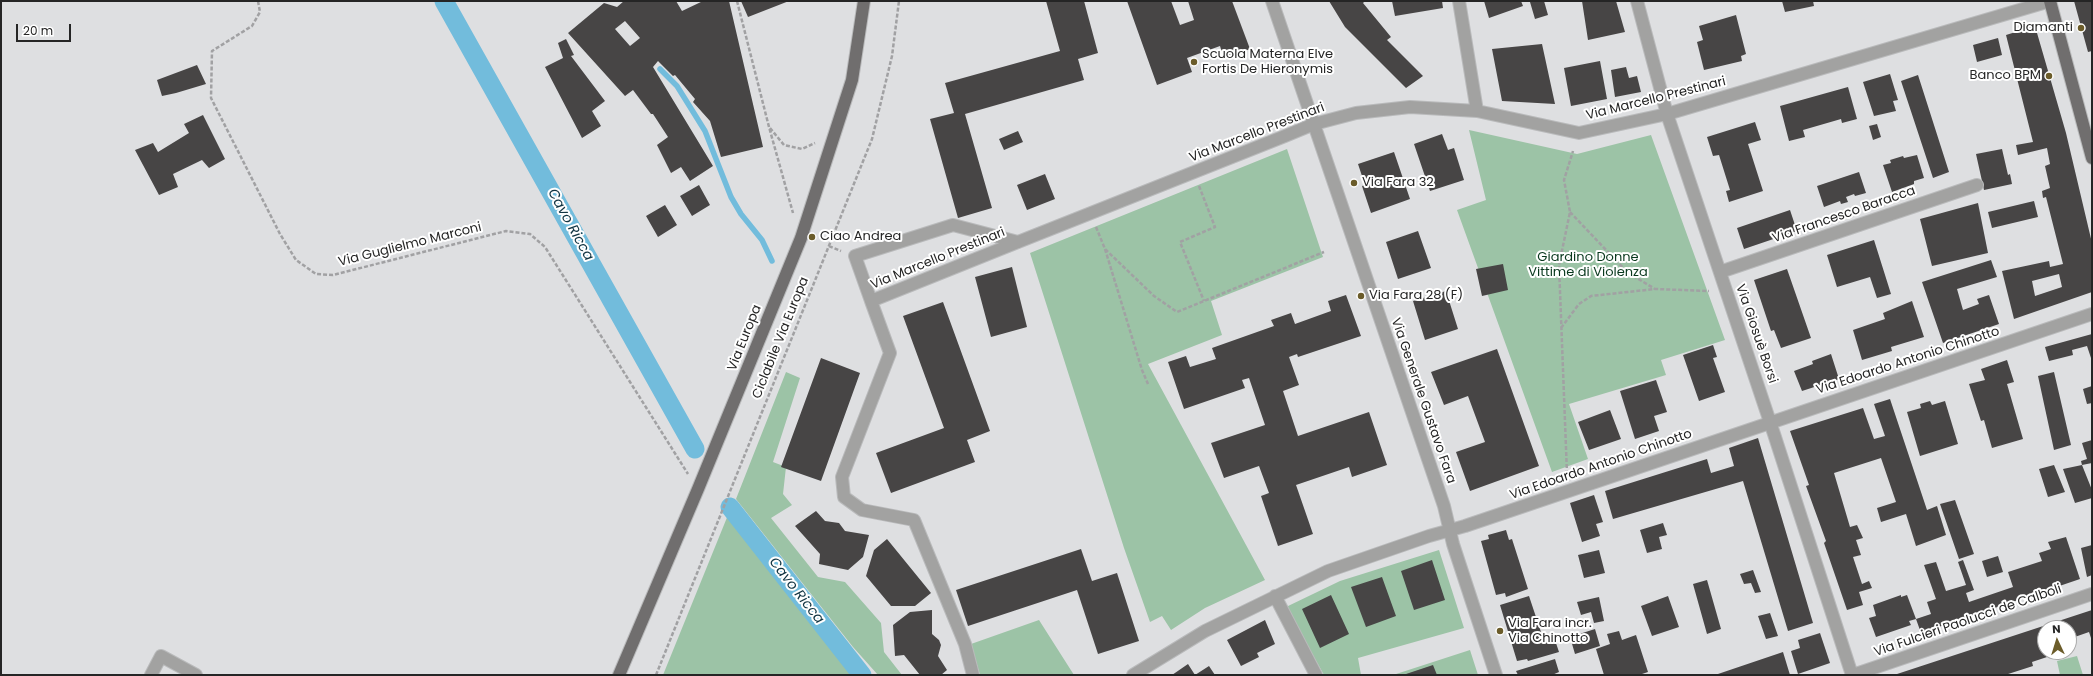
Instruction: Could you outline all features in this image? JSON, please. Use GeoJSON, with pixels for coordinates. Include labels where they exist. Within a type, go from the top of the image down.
{"type":"FeatureCollection","features":[{"type":"Feature","properties":{"kind":"main road","name":"Via Europa"},"geometry":{"type":"LineString","coordinates":[[619,675],[698,490],[801,238],[852,80],[864,1]]}},
{"type":"Feature","properties":{"kind":"main road"},"geometry":{"type":"LineString","coordinates":[[2050,1],[2092,158]]}},
{"type":"Feature","properties":{"kind":"street","name":"Via Generale Gustavo Fara"},"geometry":{"type":"LineString","coordinates":[[1272,1],[1444,506],[1450,530],[1496,675]]}},
{"type":"Feature","properties":{"kind":"street"},"geometry":{"type":"LineString","coordinates":[[1459,1],[1477,111]]}},
{"type":"Feature","properties":{"kind":"street","name":"Via Giosuè Borsi"},"geometry":{"type":"LineString","coordinates":[[1637,1],[1668,114],[1853,675]]}},
{"type":"Feature","properties":{"kind":"street","name":"Via Marcello Prestinari"},"geometry":{"type":"LineString","coordinates":[[1018,242],[953,225],[855,256],[871,301],[1314,124],[1356,113],[1410,107],[1477,111],[1579,133],[1668,114],[2050,1]]}},
{"type":"Feature","properties":{"kind":"street","name":"Via Francesco Baracca"},"geometry":{"type":"LineString","coordinates":[[1720,272],[1977,185]]}},
{"type":"Feature","properties":{"kind":"street"},"geometry":{"type":"LineString","coordinates":[[871,301],[890,353],[842,477],[844,497],[862,510],[914,520],[965,644],[973,675]]}},
{"type":"Feature","properties":{"kind":"street","name":"Via Edoardo Antonio Chinotto"},"geometry":{"type":"LineString","coordinates":[[1133,675],[1206,631],[1328,571],[2092,314]]}},
{"type":"Feature","properties":{"kind":"street","name":"Via Fulcieri Paolucci de Calboli"},"geometry":{"type":"LineString","coordinates":[[1853,675],[2092,594]]}},
{"type":"Feature","properties":{"kind":"street"},"geometry":{"type":"LineString","coordinates":[[1275,596],[1316,675]]}},
{"type":"Feature","properties":{"kind":"street"},"geometry":{"type":"LineString","coordinates":[[151,675],[161,656],[196,675]]}},
{"type":"Feature","properties":{"kind":"path","name":"Via Guglielmo Marconi"},"geometry":{"type":"LineString","coordinates":[[258,1],[260,12],[252,26],[212,51],[211,98],[280,234],[296,260],[316,274],[333,275],[506,232],[530,234],[545,247],[698,490]]}},
{"type":"Feature","properties":{"kind":"path"},"geometry":{"type":"LineString","coordinates":[[737,1],[769,127],[801,238]]}},
{"type":"Feature","properties":{"kind":"path","name":"Ciclabile Via Europa"},"geometry":{"type":"LineString","coordinates":[[656,675],[872,139],[892,56],[899,1]]}},
{"type":"Feature","properties":{"kind":"path"},"geometry":{"type":"LineString","coordinates":[[769,127],[784,145],[802,149],[819,142],[837,128]]}},
{"type":"Feature","properties":{"kind":"path"},"geometry":{"type":"LineString","coordinates":[[1567,474],[1560,328],[1559,265],[1570,212],[1564,180],[1573,151]]}},
{"type":"Feature","properties":{"kind":"path"},"geometry":{"type":"LineString","coordinates":[[1198,183],[1215,227],[1180,242],[1204,301]]}},
{"type":"Feature","properties":{"kind":"path"},"geometry":{"type":"LineString","coordinates":[[1570,212],[1627,272],[1655,289]]}},
{"type":"Feature","properties":{"kind":"path"},"geometry":{"type":"LineString","coordinates":[[1095,224],[1105,249],[1142,370],[1148,384]]}},
{"type":"Feature","properties":{"kind":"path"},"geometry":{"type":"LineString","coordinates":[[1105,249],[1154,296],[1177,312],[1324,252]]}},
{"type":"Feature","properties":{"kind":"path"},"geometry":{"type":"LineString","coordinates":[[1560,328],[1579,304],[1591,296],[1655,289],[1709,291]]}},
{"type":"Feature","properties":{"kind":"green space","name":"Giardino Donne Vittime di Violenza"},"geometry":{"type":"Polygon","coordinates":[[[1469,130],[1577,154],[1651,135],[1725,340],[1661,360],[1666,375],[1569,404],[1588,459],[1552,472],[1457,210],[1486,200],[1469,130]]]}},
{"type":"Feature","properties":{"kind":"green space"},"geometry":{"type":"Polygon","coordinates":[[[1287,149],[1323,257],[1211,301],[1222,335],[1148,364],[1265,580],[1205,608],[1171,630],[1162,616],[1150,622],[1124,548],[1030,253],[1287,149]]]}},
{"type":"Feature","properties":{"kind":"green space"},"geometry":{"type":"Polygon","coordinates":[[[786,372],[800,378],[773,462],[786,467],[783,494],[792,505],[771,518],[818,577],[845,582],[881,623],[884,652],[902,675],[878,675],[853,647],[736,499],[786,372]]]}},
{"type":"Feature","properties":{"kind":"green space"},"geometry":{"type":"Polygon","coordinates":[[[728,515],[809,622],[854,675],[663,675],[728,515]]]}},
{"type":"Feature","properties":{"kind":"green space"},"geometry":{"type":"Polygon","coordinates":[[[1439,550],[1464,628],[1358,658],[1361,675],[1324,675],[1286,607],[1340,581],[1439,550]]]}},
{"type":"Feature","properties":{"kind":"green space"},"geometry":{"type":"Polygon","coordinates":[[[1039,620],[1074,675],[980,675],[971,644],[1039,620]]]}},
{"type":"Feature","properties":{"kind":"green space"},"geometry":{"type":"Polygon","coordinates":[[[1470,650],[1478,675],[1393,675],[1470,650]]]}},
{"type":"Feature","properties":{"kind":"green space"},"geometry":{"type":"Polygon","coordinates":[[[2077,656],[2083,675],[2060,675],[2057,661],[2077,660],[2077,656]]]}},
{"type":"Feature","properties":{"kind":"building"},"geometry":{"type":"Polygon","coordinates":[[[624,1],[676,1],[682,11],[703,1],[729,1],[763,147],[721,157],[710,121],[693,102],[695,99],[675,75],[673,76],[658,61],[653,67],[713,166],[690,181],[681,167],[671,173],[657,145],[668,137],[653,114],[651,114],[633,90],[625,96],[568,33],[604,3],[617,7],[624,1]],[[625,21],[615,29],[630,46],[640,38],[625,21]]]}},
{"type":"Feature","properties":{"kind":"building"},"geometry":{"type":"Polygon","coordinates":[[[741,1],[789,1],[748,17],[741,1]]]}},
{"type":"Feature","properties":{"kind":"building"},"geometry":{"type":"Polygon","coordinates":[[[1046,1],[1084,1],[1098,53],[1078,59],[1084,80],[965,114],[992,208],[958,218],[930,119],[954,113],[945,83],[1060,51],[1046,1]]]}},
{"type":"Feature","properties":{"kind":"building"},"geometry":{"type":"Polygon","coordinates":[[[1127,1],[1171,1],[1180,25],[1194,20],[1188,1],[1232,1],[1250,49],[1224,59],[1220,46],[1187,58],[1192,72],[1157,85],[1127,1]]]}},
{"type":"Feature","properties":{"kind":"building"},"geometry":{"type":"Polygon","coordinates":[[[1329,1],[1365,1],[1363,3],[1391,37],[1387,40],[1423,76],[1406,88],[1345,27],[1329,1]]]}},
{"type":"Feature","properties":{"kind":"building"},"geometry":{"type":"Polygon","coordinates":[[[1392,1],[1442,1],[1443,8],[1395,16],[1392,1]]]}},
{"type":"Feature","properties":{"kind":"building"},"geometry":{"type":"Polygon","coordinates":[[[1484,1],[1521,1],[1523,6],[1489,18],[1484,1]]]}},
{"type":"Feature","properties":{"kind":"building"},"geometry":{"type":"Polygon","coordinates":[[[1544,1],[1548,15],[1535,19],[1530,2],[1544,1]]]}},
{"type":"Feature","properties":{"kind":"building"},"geometry":{"type":"Polygon","coordinates":[[[1582,1],[1616,1],[1625,32],[1588,40],[1582,1]]]}},
{"type":"Feature","properties":{"kind":"building"},"geometry":{"type":"Polygon","coordinates":[[[1782,1],[1813,1],[1814,6],[1785,12],[1782,1]]]}},
{"type":"Feature","properties":{"kind":"building"},"geometry":{"type":"Polygon","coordinates":[[[2074,1],[2092,1],[2092,51],[2088,52],[2074,1]]]}},
{"type":"Feature","properties":{"kind":"building"},"geometry":{"type":"Polygon","coordinates":[[[1736,15],[1746,54],[1741,56],[1742,61],[1704,70],[1697,42],[1703,40],[1699,26],[1736,15]]]}},
{"type":"Feature","properties":{"kind":"building"},"geometry":{"type":"Polygon","coordinates":[[[2035,26],[2066,133],[2092,243],[2092,292],[2014,319],[2002,271],[2049,261],[2050,267],[2063,264],[2046,197],[2043,198],[2042,191],[2050,188],[2045,166],[2050,164],[2047,148],[2018,155],[2016,145],[2033,142],[2006,35],[2035,26]],[[2059,274],[2032,281],[2035,296],[2062,287],[2059,274]]]}},
{"type":"Feature","properties":{"kind":"building"},"geometry":{"type":"Polygon","coordinates":[[[1998,38],[2002,55],[1977,62],[1973,45],[1998,38]]]}},
{"type":"Feature","properties":{"kind":"building"},"geometry":{"type":"Polygon","coordinates":[[[566,39],[574,55],[571,56],[605,101],[592,111],[601,126],[582,138],[545,67],[563,58],[558,43],[566,39]]]}},
{"type":"Feature","properties":{"kind":"building"},"geometry":{"type":"Polygon","coordinates":[[[1542,44],[1555,104],[1502,101],[1492,49],[1542,44]]]}},
{"type":"Feature","properties":{"kind":"building"},"geometry":{"type":"Polygon","coordinates":[[[1600,61],[1607,99],[1571,106],[1564,68],[1600,61]]]}},
{"type":"Feature","properties":{"kind":"building"},"geometry":{"type":"Polygon","coordinates":[[[197,65],[206,84],[162,96],[157,80],[197,65]]]}},
{"type":"Feature","properties":{"kind":"building"},"geometry":{"type":"Polygon","coordinates":[[[1626,67],[1629,78],[1637,76],[1641,92],[1615,97],[1611,70],[1626,67]]]}},
{"type":"Feature","properties":{"kind":"building"},"geometry":{"type":"Polygon","coordinates":[[[1890,74],[1898,100],[1893,101],[1896,111],[1874,116],[1863,82],[1890,74]]]}},
{"type":"Feature","properties":{"kind":"building"},"geometry":{"type":"Polygon","coordinates":[[[1918,75],[1949,172],[1933,178],[1901,81],[1918,75]]]}},
{"type":"Feature","properties":{"kind":"building"},"geometry":{"type":"Polygon","coordinates":[[[1848,87],[1857,119],[1842,123],[1841,119],[1803,130],[1805,137],[1789,141],[1780,106],[1848,87]]]}},
{"type":"Feature","properties":{"kind":"building"},"geometry":{"type":"Polygon","coordinates":[[[203,115],[225,159],[209,168],[202,160],[173,174],[178,187],[159,195],[135,150],[153,143],[158,152],[189,133],[184,124],[203,115]]]}},
{"type":"Feature","properties":{"kind":"building"},"geometry":{"type":"Polygon","coordinates":[[[1755,122],[1761,140],[1748,144],[1763,191],[1729,202],[1726,191],[1730,190],[1719,155],[1713,156],[1707,137],[1755,122]]]}},
{"type":"Feature","properties":{"kind":"building"},"geometry":{"type":"Polygon","coordinates":[[[1877,124],[1881,137],[1873,140],[1869,126],[1877,124]]]}},
{"type":"Feature","properties":{"kind":"building"},"geometry":{"type":"Polygon","coordinates":[[[1018,131],[1023,142],[1004,150],[999,139],[1018,131]]]}},
{"type":"Feature","properties":{"kind":"building"},"geometry":{"type":"Polygon","coordinates":[[[1442,134],[1448,150],[1454,148],[1464,180],[1430,191],[1414,144],[1442,134]]]}},
{"type":"Feature","properties":{"kind":"building"},"geometry":{"type":"Polygon","coordinates":[[[2002,149],[2008,175],[2010,174],[2012,184],[1984,190],[1976,154],[2002,149]]]}},
{"type":"Feature","properties":{"kind":"building"},"geometry":{"type":"Polygon","coordinates":[[[1394,152],[1410,199],[1371,213],[1362,186],[1365,185],[1358,164],[1394,152]]]}},
{"type":"Feature","properties":{"kind":"building"},"geometry":{"type":"Polygon","coordinates":[[[1917,155],[1924,178],[1914,181],[1914,184],[1892,192],[1883,165],[1891,163],[1890,160],[1903,156],[1904,158],[1917,155]]]}},
{"type":"Feature","properties":{"kind":"building"},"geometry":{"type":"Polygon","coordinates":[[[1859,172],[1866,193],[1855,196],[1854,194],[1846,197],[1848,202],[1841,204],[1840,201],[1824,207],[1817,186],[1859,172]]]}},
{"type":"Feature","properties":{"kind":"building"},"geometry":{"type":"Polygon","coordinates":[[[1045,174],[1055,199],[1027,210],[1017,185],[1045,174]]]}},
{"type":"Feature","properties":{"kind":"building"},"geometry":{"type":"Polygon","coordinates":[[[699,185],[710,205],[692,216],[680,196],[699,185]]]}},
{"type":"Feature","properties":{"kind":"building"},"geometry":{"type":"Polygon","coordinates":[[[2034,201],[2038,217],[1992,228],[1988,212],[2034,201]]]}},
{"type":"Feature","properties":{"kind":"building"},"geometry":{"type":"Polygon","coordinates":[[[1978,203],[1988,253],[1932,266],[1920,219],[1978,203]]]}},
{"type":"Feature","properties":{"kind":"building"},"geometry":{"type":"Polygon","coordinates":[[[665,205],[677,225],[658,237],[646,216],[665,205]]]}},
{"type":"Feature","properties":{"kind":"building"},"geometry":{"type":"Polygon","coordinates":[[[1790,210],[1797,231],[1744,249],[1737,228],[1790,210]]]}},
{"type":"Feature","properties":{"kind":"building"},"geometry":{"type":"Polygon","coordinates":[[[1418,231],[1431,268],[1398,279],[1386,242],[1418,231]]]}},
{"type":"Feature","properties":{"kind":"building"},"geometry":{"type":"Polygon","coordinates":[[[1874,240],[1891,294],[1877,298],[1870,277],[1837,287],[1827,255],[1874,240]]]}},
{"type":"Feature","properties":{"kind":"building"},"geometry":{"type":"Polygon","coordinates":[[[1991,260],[1997,277],[1957,289],[1963,310],[1979,304],[1977,299],[1989,295],[1999,324],[1943,343],[1922,282],[1991,260]]]}},
{"type":"Feature","properties":{"kind":"building"},"geometry":{"type":"Polygon","coordinates":[[[1503,264],[1508,290],[1482,296],[1476,269],[1503,264]]]}},
{"type":"Feature","properties":{"kind":"building"},"geometry":{"type":"Polygon","coordinates":[[[1012,267],[1027,327],[991,337],[975,277],[1012,267]]]}},
{"type":"Feature","properties":{"kind":"building"},"geometry":{"type":"Polygon","coordinates":[[[1787,269],[1811,338],[1781,348],[1774,330],[1771,331],[1754,280],[1787,269]]]}},
{"type":"Feature","properties":{"kind":"building"},"geometry":{"type":"Polygon","coordinates":[[[1446,291],[1458,329],[1425,340],[1413,301],[1446,291]]]}},
{"type":"Feature","properties":{"kind":"building"},"geometry":{"type":"Polygon","coordinates":[[[1346,295],[1361,336],[1298,357],[1297,354],[1289,357],[1299,385],[1283,391],[1298,436],[1369,412],[1387,465],[1352,477],[1349,467],[1296,485],[1313,534],[1278,546],[1261,496],[1269,493],[1259,466],[1224,478],[1211,443],[1265,425],[1249,378],[1242,380],[1245,388],[1184,409],[1168,362],[1186,356],[1190,367],[1216,359],[1212,348],[1274,326],[1271,320],[1291,313],[1295,324],[1331,311],[1328,301],[1346,295]]]}},
{"type":"Feature","properties":{"kind":"building"},"geometry":{"type":"Polygon","coordinates":[[[1912,301],[1924,337],[1891,347],[1892,351],[1862,360],[1853,330],[1885,319],[1883,313],[1912,301]]]}},
{"type":"Feature","properties":{"kind":"building"},"geometry":{"type":"Polygon","coordinates":[[[943,302],[990,431],[967,440],[975,462],[891,493],[876,453],[944,428],[903,316],[943,302]]]}},
{"type":"Feature","properties":{"kind":"building"},"geometry":{"type":"Polygon","coordinates":[[[2092,334],[2092,361],[2087,346],[2072,350],[2073,355],[2049,361],[2045,347],[2092,334]]]}},
{"type":"Feature","properties":{"kind":"building"},"geometry":{"type":"Polygon","coordinates":[[[1713,345],[1717,357],[1713,358],[1725,392],[1699,401],[1683,355],[1713,345]]]}},
{"type":"Feature","properties":{"kind":"building"},"geometry":{"type":"Polygon","coordinates":[[[1497,349],[1539,466],[1470,491],[1456,452],[1485,442],[1468,396],[1444,405],[1431,372],[1497,349]]]}},
{"type":"Feature","properties":{"kind":"building"},"geometry":{"type":"Polygon","coordinates":[[[1831,354],[1839,379],[1802,391],[1794,371],[1813,364],[1812,361],[1831,354]]]}},
{"type":"Feature","properties":{"kind":"building"},"geometry":{"type":"Polygon","coordinates":[[[821,358],[860,373],[821,481],[781,467],[821,358]]]}},
{"type":"Feature","properties":{"kind":"building"},"geometry":{"type":"Polygon","coordinates":[[[2007,360],[2014,382],[2007,384],[2023,439],[1992,448],[1984,420],[1981,421],[1969,384],[1985,380],[1981,369],[2007,360]]]}},
{"type":"Feature","properties":{"kind":"building"},"geometry":{"type":"Polygon","coordinates":[[[2054,372],[2071,445],[2054,450],[2038,376],[2054,372]]]}},
{"type":"Feature","properties":{"kind":"building"},"geometry":{"type":"Polygon","coordinates":[[[1656,380],[1667,412],[1654,416],[1659,431],[1635,439],[1620,391],[1656,380]]]}},
{"type":"Feature","properties":{"kind":"building"},"geometry":{"type":"Polygon","coordinates":[[[2092,386],[2092,403],[2087,404],[2083,389],[2092,386]]]}},
{"type":"Feature","properties":{"kind":"building"},"geometry":{"type":"Polygon","coordinates":[[[1890,399],[1927,510],[1937,506],[1946,535],[1916,546],[1906,514],[1881,522],[1877,508],[1896,502],[1881,458],[1834,473],[1850,527],[1857,525],[1863,538],[1856,540],[1861,555],[1853,557],[1862,584],[1869,581],[1872,588],[1859,592],[1863,605],[1847,610],[1824,543],[1826,541],[1806,486],[1809,485],[1790,431],[1863,408],[1874,439],[1885,436],[1874,404],[1890,399]]]}},
{"type":"Feature","properties":{"kind":"building"},"geometry":{"type":"Polygon","coordinates":[[[1930,401],[1932,405],[1945,401],[1958,444],[1920,456],[1907,412],[1921,408],[1920,404],[1930,401]]]}},
{"type":"Feature","properties":{"kind":"building"},"geometry":{"type":"Polygon","coordinates":[[[1610,410],[1621,439],[1589,450],[1578,422],[1610,410]]]}},
{"type":"Feature","properties":{"kind":"building"},"geometry":{"type":"Polygon","coordinates":[[[1758,438],[1813,623],[1788,631],[1743,481],[1613,519],[1605,491],[1707,459],[1711,473],[1734,466],[1729,448],[1758,438]]]}},
{"type":"Feature","properties":{"kind":"building"},"geometry":{"type":"Polygon","coordinates":[[[2092,440],[2092,463],[2082,465],[2081,461],[2087,459],[2082,443],[2092,440]]]}},
{"type":"Feature","properties":{"kind":"building"},"geometry":{"type":"Polygon","coordinates":[[[2054,465],[2065,492],[2048,497],[2039,469],[2054,465]]]}},
{"type":"Feature","properties":{"kind":"building"},"geometry":{"type":"Polygon","coordinates":[[[2082,465],[2092,490],[2092,498],[2075,503],[2063,469],[2082,465]]]}},
{"type":"Feature","properties":{"kind":"building"},"geometry":{"type":"Polygon","coordinates":[[[1594,495],[1603,522],[1596,524],[1600,536],[1582,542],[1570,503],[1594,495]]]}},
{"type":"Feature","properties":{"kind":"building"},"geometry":{"type":"Polygon","coordinates":[[[1955,500],[1974,554],[1959,559],[1940,504],[1955,500]]]}},
{"type":"Feature","properties":{"kind":"building"},"geometry":{"type":"Polygon","coordinates":[[[816,511],[825,521],[839,523],[845,531],[869,535],[863,557],[848,570],[819,564],[820,554],[795,526],[816,511]]]}},
{"type":"Feature","properties":{"kind":"building"},"geometry":{"type":"Polygon","coordinates":[[[1663,523],[1667,535],[1659,537],[1662,549],[1647,553],[1640,530],[1663,523]]]}},
{"type":"Feature","properties":{"kind":"building"},"geometry":{"type":"Polygon","coordinates":[[[1506,530],[1509,540],[1512,539],[1528,589],[1506,597],[1505,593],[1496,595],[1481,541],[1489,539],[1488,535],[1506,530]]]}},
{"type":"Feature","properties":{"kind":"building"},"geometry":{"type":"Polygon","coordinates":[[[2066,537],[2080,579],[1921,633],[1916,619],[1931,614],[1927,602],[1936,599],[1924,565],[1936,562],[1946,591],[1966,585],[1958,562],[1963,560],[1974,590],[1966,593],[1969,602],[2013,587],[2008,572],[2042,561],[2039,553],[2051,549],[2048,542],[2066,537]]]}},
{"type":"Feature","properties":{"kind":"building"},"geometry":{"type":"Polygon","coordinates":[[[887,539],[931,593],[915,606],[891,606],[866,576],[874,550],[887,539]]]}},
{"type":"Feature","properties":{"kind":"building"},"geometry":{"type":"Polygon","coordinates":[[[2092,545],[2092,575],[2087,577],[2081,548],[2092,545]]]}},
{"type":"Feature","properties":{"kind":"building"},"geometry":{"type":"Polygon","coordinates":[[[1081,549],[1092,581],[1117,573],[1139,641],[1098,654],[1077,590],[968,626],[956,590],[1081,549]]]}},
{"type":"Feature","properties":{"kind":"building"},"geometry":{"type":"Polygon","coordinates":[[[1599,550],[1605,573],[1584,578],[1578,555],[1599,550]]]}},
{"type":"Feature","properties":{"kind":"building"},"geometry":{"type":"Polygon","coordinates":[[[1998,556],[2003,572],[1987,577],[1982,561],[1998,556]]]}},
{"type":"Feature","properties":{"kind":"building"},"geometry":{"type":"Polygon","coordinates":[[[1432,560],[1445,600],[1414,610],[1401,571],[1432,560]]]}},
{"type":"Feature","properties":{"kind":"building"},"geometry":{"type":"Polygon","coordinates":[[[1753,570],[1761,592],[1755,593],[1751,583],[1744,584],[1740,574],[1753,570]]]}},
{"type":"Feature","properties":{"kind":"building"},"geometry":{"type":"Polygon","coordinates":[[[1382,577],[1396,616],[1366,627],[1351,587],[1382,577]]]}},
{"type":"Feature","properties":{"kind":"building"},"geometry":{"type":"Polygon","coordinates":[[[1707,580],[1721,629],[1707,634],[1693,584],[1707,580]]]}},
{"type":"Feature","properties":{"kind":"building"},"geometry":{"type":"Polygon","coordinates":[[[1331,595],[1349,634],[1320,648],[1302,609],[1331,595]]]}},
{"type":"Feature","properties":{"kind":"building"},"geometry":{"type":"Polygon","coordinates":[[[1901,595],[1901,597],[1907,595],[1916,619],[1909,621],[1911,625],[1876,637],[1869,618],[1876,616],[1873,605],[1901,595]]]}},
{"type":"Feature","properties":{"kind":"building"},"geometry":{"type":"Polygon","coordinates":[[[1529,596],[1542,635],[1548,633],[1550,639],[1554,637],[1559,652],[1528,661],[1527,659],[1517,661],[1500,605],[1529,596]]]}},
{"type":"Feature","properties":{"kind":"building"},"geometry":{"type":"Polygon","coordinates":[[[1668,596],[1679,627],[1652,636],[1641,606],[1668,596]]]}},
{"type":"Feature","properties":{"kind":"building"},"geometry":{"type":"Polygon","coordinates":[[[1599,597],[1604,621],[1594,623],[1591,612],[1581,615],[1577,602],[1599,597]]]}},
{"type":"Feature","properties":{"kind":"building"},"geometry":{"type":"Polygon","coordinates":[[[932,610],[932,634],[939,640],[941,645],[938,656],[947,670],[941,675],[920,675],[904,655],[895,656],[893,625],[910,612],[932,610]]]}},
{"type":"Feature","properties":{"kind":"building"},"geometry":{"type":"Polygon","coordinates":[[[2092,610],[2092,641],[2089,632],[2077,636],[2077,620],[2062,620],[2092,610]]]}},
{"type":"Feature","properties":{"kind":"building"},"geometry":{"type":"Polygon","coordinates":[[[1770,613],[1778,636],[1766,639],[1758,616],[1770,613]]]}},
{"type":"Feature","properties":{"kind":"building"},"geometry":{"type":"Polygon","coordinates":[[[1265,620],[1275,644],[1257,653],[1259,657],[1241,666],[1227,640],[1265,620]]]}},
{"type":"Feature","properties":{"kind":"building"},"geometry":{"type":"Polygon","coordinates":[[[2037,628],[2038,660],[2032,662],[2033,666],[2005,675],[1894,675],[2037,628]]]}},
{"type":"Feature","properties":{"kind":"building"},"geometry":{"type":"Polygon","coordinates":[[[1595,629],[1600,646],[1575,654],[1570,637],[1595,629]]]}},
{"type":"Feature","properties":{"kind":"building"},"geometry":{"type":"Polygon","coordinates":[[[1619,631],[1622,640],[1636,635],[1648,672],[1639,675],[1604,675],[1596,649],[1610,644],[1607,634],[1619,631]]]}},
{"type":"Feature","properties":{"kind":"building"},"geometry":{"type":"Polygon","coordinates":[[[1820,633],[1830,663],[1798,674],[1791,651],[1800,648],[1798,640],[1820,633]]]}},
{"type":"Feature","properties":{"kind":"building"},"geometry":{"type":"Polygon","coordinates":[[[1783,652],[1790,675],[1715,675],[1783,652]]]}},
{"type":"Feature","properties":{"kind":"building"},"geometry":{"type":"Polygon","coordinates":[[[1555,659],[1559,672],[1552,675],[1518,675],[1516,671],[1555,659]]]}},
{"type":"Feature","properties":{"kind":"building"},"geometry":{"type":"Polygon","coordinates":[[[1188,664],[1195,675],[1172,675],[1188,664]]]}},
{"type":"Feature","properties":{"kind":"building"},"geometry":{"type":"Polygon","coordinates":[[[1433,665],[1437,675],[1403,675],[1433,665]]]}},
{"type":"Feature","properties":{"kind":"building"},"geometry":{"type":"Polygon","coordinates":[[[1209,666],[1215,675],[1195,675],[1209,666]]]}},
{"type":"Feature","properties":{"kind":"waterway","name":"Cavo Ricca"},"geometry":{"type":"LineString","coordinates":[[444,1],[695,449]]}},
{"type":"Feature","properties":{"kind":"waterway"},"geometry":{"type":"LineString","coordinates":[[660,69],[677,86],[705,131],[731,197],[741,214],[762,240],[772,261]]}},
{"type":"Feature","properties":{"kind":"waterway","name":"Cavo Ricca"},"geometry":{"type":"LineString","coordinates":[[730,507],[862,675]]}},
{"type":"Feature","properties":{"kind":"place","name":"Diamanti"},"geometry":{"type":"Point","coordinates":[2081,28]}},
{"type":"Feature","properties":{"kind":"place","name":"Scuola Materna Elve Fortis De Hieronymis"},"geometry":{"type":"Point","coordinates":[1194,62]}},
{"type":"Feature","properties":{"kind":"place","name":"Banco BPM"},"geometry":{"type":"Point","coordinates":[2049,76]}},
{"type":"Feature","properties":{"kind":"place","name":"Via Fara 32"},"geometry":{"type":"Point","coordinates":[1354,183]}},
{"type":"Feature","properties":{"kind":"place","name":"Ciao Andrea"},"geometry":{"type":"Point","coordinates":[812,237]}},
{"type":"Feature","properties":{"kind":"place","name":"Via Fara 28 (F)"},"geometry":{"type":"Point","coordinates":[1361,296]}},
{"type":"Feature","properties":{"kind":"place","name":"Via Fara incr. Via Chinotto"},"geometry":{"type":"Point","coordinates":[1500,631]}}]}
